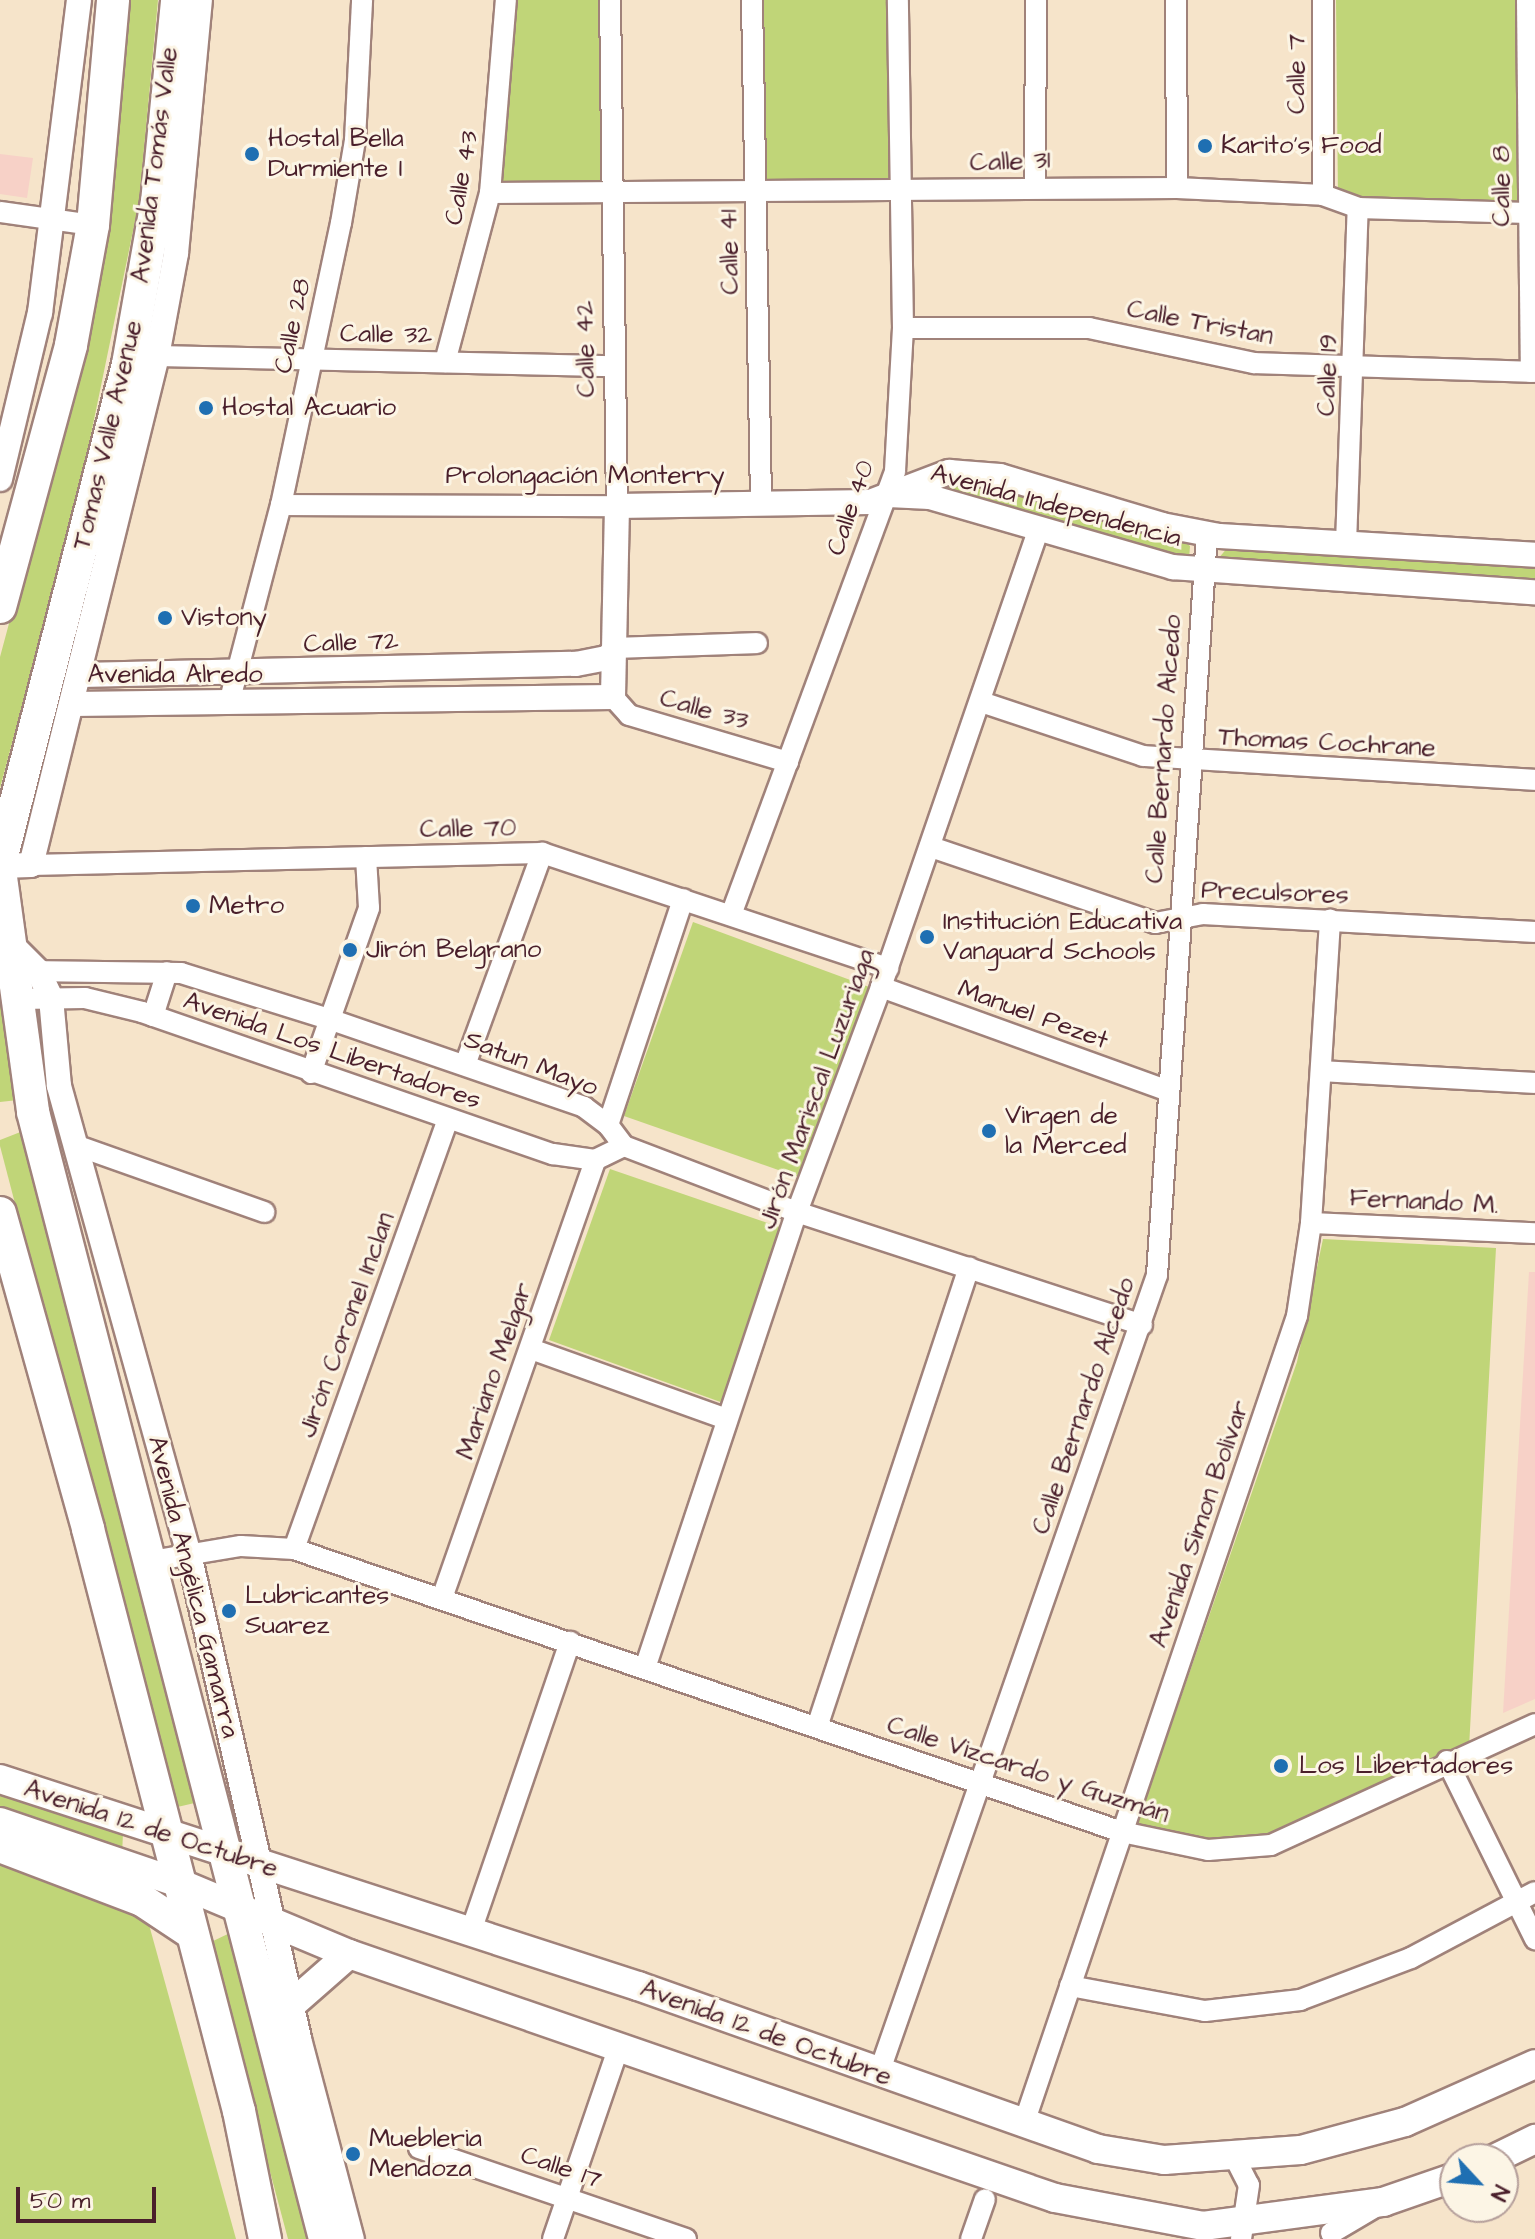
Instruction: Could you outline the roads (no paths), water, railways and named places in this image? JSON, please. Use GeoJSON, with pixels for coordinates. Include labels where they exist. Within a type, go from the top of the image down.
{"type":"FeatureCollection","features":[{"type":"Feature","properties":{"kind":"main road"},"geometry":{"type":"LineString","coordinates":[[2,593],[71,345],[93,225],[113,0]]}},
{"type":"Feature","properties":{"kind":"main road","name":"Tomas Valle Avenue"},"geometry":{"type":"LineString","coordinates":[[8,866],[128,364],[157,202],[177,0]]}},
{"type":"Feature","properties":{"kind":"main road","name":"Avenida Angélica Gamarra"},"geometry":{"type":"LineString","coordinates":[[8,866],[22,972],[45,1088],[151,1561],[221,1852],[325,2239]]}},
{"type":"Feature","properties":{"kind":"main road"},"geometry":{"type":"LineString","coordinates":[[3,1237],[168,1836],[239,2111],[265,2239]]}},
{"type":"Feature","properties":{"kind":"main road","name":"Avenida 12 de Octubre"},"geometry":{"type":"LineString","coordinates":[[1,1777],[168,1836],[638,1986],[1023,2126],[1098,2149],[1164,2160],[1235,2158],[1301,2150],[1405,2122],[1535,2064]]}},
{"type":"Feature","properties":{"kind":"main road","name":"Avenida 12 de Octubre"},"geometry":{"type":"LineString","coordinates":[[0,1822],[179,1883],[349,1954],[1055,2198],[1187,2225],[1242,2231],[1383,2202],[1439,2183]]}},
{"type":"Feature","properties":{"kind":"main road"},"geometry":{"type":"LineString","coordinates":[[0,1846],[142,1900],[192,1933]]}},
{"type":"Feature","properties":{"kind":"main road"},"geometry":{"type":"LineString","coordinates":[[291,2005],[349,1954]]}},
{"type":"Feature","properties":{"kind":"street"},"geometry":{"type":"LineString","coordinates":[[0,479],[40,313],[79,0]]}},
{"type":"Feature","properties":{"kind":"street","name":"Avenida Tomás Valle"},"geometry":{"type":"LineString","coordinates":[[8,866],[73,704],[157,356],[176,253],[200,0]]}},
{"type":"Feature","properties":{"kind":"street","name":"Calle 28"},"geometry":{"type":"LineString","coordinates":[[229,703],[240,675],[281,505],[355,140],[362,0]]}},
{"type":"Feature","properties":{"kind":"street","name":"Calle 43"},"geometry":{"type":"LineString","coordinates":[[445,362],[490,193],[506,0]]}},
{"type":"Feature","properties":{"kind":"street","name":"Calle 42"},"geometry":{"type":"LineString","coordinates":[[610,0],[610,192],[617,506],[617,648],[613,697]]}},
{"type":"Feature","properties":{"kind":"street","name":"Calle 41"},"geometry":{"type":"LineString","coordinates":[[752,0],[761,503]]}},
{"type":"Feature","properties":{"kind":"street","name":"Calle 40"},"geometry":{"type":"LineString","coordinates":[[731,915],[895,471],[903,328],[898,0]]}},
{"type":"Feature","properties":{"kind":"street"},"geometry":{"type":"LineString","coordinates":[[1035,186],[1036,0]]}},
{"type":"Feature","properties":{"kind":"street"},"geometry":{"type":"LineString","coordinates":[[1176,0],[1177,188]]}},
{"type":"Feature","properties":{"kind":"street","name":"Calle 7"},"geometry":{"type":"LineString","coordinates":[[1323,0],[1323,195]]}},
{"type":"Feature","properties":{"kind":"street","name":"Calle 8"},"geometry":{"type":"LineString","coordinates":[[1527,0],[1528,213],[1533,372]]}},
{"type":"Feature","properties":{"kind":"street","name":"Calle 31"},"geometry":{"type":"LineString","coordinates":[[490,193],[900,192],[1035,186],[1177,188],[1323,195],[1358,208],[1528,213]]}},
{"type":"Feature","properties":{"kind":"street","name":"Calle 19"},"geometry":{"type":"LineString","coordinates":[[1346,544],[1355,367],[1358,208]]}},
{"type":"Feature","properties":{"kind":"street"},"geometry":{"type":"LineString","coordinates":[[0,212],[93,225]]}},
{"type":"Feature","properties":{"kind":"street","name":"Calle Tristan"},"geometry":{"type":"LineString","coordinates":[[903,328],[1089,328],[1254,363],[1533,372]]}},
{"type":"Feature","properties":{"kind":"street","name":"Calle 32"},"geometry":{"type":"LineString","coordinates":[[157,356],[614,366]]}},
{"type":"Feature","properties":{"kind":"street","name":"Avenida Independencia"},"geometry":{"type":"LineString","coordinates":[[888,495],[927,476],[970,471],[1207,534],[1535,555]]}},
{"type":"Feature","properties":{"kind":"street","name":"Prolongación Monterry"},"geometry":{"type":"LineString","coordinates":[[281,505],[854,503],[888,495]]}},
{"type":"Feature","properties":{"kind":"street","name":"Avenida Independencia"},"geometry":{"type":"LineString","coordinates":[[888,495],[930,497],[1117,554],[1204,571],[1535,592]]}},
{"type":"Feature","properties":{"kind":"street","name":"Jirón Mariscal Luzuriaga"},"geometry":{"type":"LineString","coordinates":[[645,1668],[797,1212],[885,978],[1039,529]]}},
{"type":"Feature","properties":{"kind":"street","name":"Calle Bernardo Alcedo"},"geometry":{"type":"LineString","coordinates":[[879,2073],[1157,1275],[1188,761],[1207,534]]}},
{"type":"Feature","properties":{"kind":"street","name":"Calle 33"},"geometry":{"type":"LineString","coordinates":[[617,648],[757,643]]}},
{"type":"Feature","properties":{"kind":"street","name":"Calle 72"},"geometry":{"type":"LineString","coordinates":[[81,675],[240,675],[576,664],[607,658],[617,648]]}},
{"type":"Feature","properties":{"kind":"street"},"geometry":{"type":"LineString","coordinates":[[573,698],[576,664]]}},
{"type":"Feature","properties":{"kind":"street","name":"Calle 33"},"geometry":{"type":"LineString","coordinates":[[613,697],[629,715],[788,762]]}},
{"type":"Feature","properties":{"kind":"street","name":"Avenida Alredo"},"geometry":{"type":"LineString","coordinates":[[73,704],[613,697]]}},
{"type":"Feature","properties":{"kind":"street","name":"Thomas Cochrane"},"geometry":{"type":"LineString","coordinates":[[981,702],[1143,756],[1535,780]]}},
{"type":"Feature","properties":{"kind":"street","name":"Preculsores"},"geometry":{"type":"LineString","coordinates":[[931,847],[1150,922],[1203,914],[1535,932]]}},
{"type":"Feature","properties":{"kind":"street"},"geometry":{"type":"LineString","coordinates":[[465,1065],[542,853]]}},
{"type":"Feature","properties":{"kind":"street","name":"Calle 70"},"geometry":{"type":"LineString","coordinates":[[8,866],[542,853],[731,915],[885,978]]}},
{"type":"Feature","properties":{"kind":"street"},"geometry":{"type":"LineString","coordinates":[[311,1073],[369,908],[366,857]]}},
{"type":"Feature","properties":{"kind":"street"},"geometry":{"type":"LineString","coordinates":[[608,1125],[683,899]]}},
{"type":"Feature","properties":{"kind":"street","name":"Avenida Simon Bolivar"},"geometry":{"type":"LineString","coordinates":[[1023,2126],[1288,1346],[1306,1275],[1330,920]]}},
{"type":"Feature","properties":{"kind":"street","name":"Satun Mayo"},"geometry":{"type":"LineString","coordinates":[[22,972],[167,972],[329,1019],[584,1107],[608,1125],[624,1146]]}},
{"type":"Feature","properties":{"kind":"street","name":"Avenida Angélica Gamarra"},"geometry":{"type":"LineString","coordinates":[[22,972],[51,998],[45,1088],[75,1145],[189,1554],[291,2005],[352,2239]]}},
{"type":"Feature","properties":{"kind":"street"},"geometry":{"type":"LineString","coordinates":[[153,1016],[167,972]]}},
{"type":"Feature","properties":{"kind":"street","name":"Manuel Pezet"},"geometry":{"type":"LineString","coordinates":[[885,978],[1168,1091]]}},
{"type":"Feature","properties":{"kind":"street","name":"Avenida Los Libertadores"},"geometry":{"type":"LineString","coordinates":[[51,998],[85,998],[153,1016],[553,1154],[595,1160]]}},
{"type":"Feature","properties":{"kind":"street"},"geometry":{"type":"LineString","coordinates":[[1321,1071],[1535,1083]]}},
{"type":"Feature","properties":{"kind":"street","name":"Jirón Coronel Inclan"},"geometry":{"type":"LineString","coordinates":[[294,1549],[448,1119]]}},
{"type":"Feature","properties":{"kind":"street"},"geometry":{"type":"LineString","coordinates":[[75,1145],[264,1212]]}},
{"type":"Feature","properties":{"kind":"street"},"geometry":{"type":"LineString","coordinates":[[595,1160],[624,1146],[797,1212],[1142,1325]]}},
{"type":"Feature","properties":{"kind":"street","name":"Mariano Melgar"},"geometry":{"type":"LineString","coordinates":[[442,1598],[595,1160]]}},
{"type":"Feature","properties":{"kind":"street","name":"Fernando M."},"geometry":{"type":"LineString","coordinates":[[1311,1223],[1535,1233]]}},
{"type":"Feature","properties":{"kind":"street"},"geometry":{"type":"LineString","coordinates":[[817,1727],[969,1268]]}},
{"type":"Feature","properties":{"kind":"street"},"geometry":{"type":"LineString","coordinates":[[531,1349],[727,1419]]}},
{"type":"Feature","properties":{"kind":"street","name":"Calle Vizcardo y Guzmán"},"geometry":{"type":"LineString","coordinates":[[151,1561],[241,1546],[294,1549],[1122,1832],[1208,1850],[1271,1845],[1447,1761],[1535,1724]]}},
{"type":"Feature","properties":{"kind":"street"},"geometry":{"type":"LineString","coordinates":[[470,1934],[570,1642]]}},
{"type":"Feature","properties":{"kind":"street"},"geometry":{"type":"LineString","coordinates":[[1447,1761],[1535,1939]]}},
{"type":"Feature","properties":{"kind":"street"},"geometry":{"type":"LineString","coordinates":[[1070,1986],[1205,2011],[1300,2000],[1411,1958],[1535,1892]]}},
{"type":"Feature","properties":{"kind":"street"},"geometry":{"type":"LineString","coordinates":[[553,2239],[619,2046]]}},
{"type":"Feature","properties":{"kind":"street","name":"Calle 17"},"geometry":{"type":"LineString","coordinates":[[419,2148],[686,2239]]}},
{"type":"Feature","properties":{"kind":"street"},"geometry":{"type":"LineString","coordinates":[[1235,2158],[1249,2185],[1242,2231]]}},
{"type":"Feature","properties":{"kind":"street"},"geometry":{"type":"LineString","coordinates":[[971,2239],[985,2199]]}},
{"type":"Feature","properties":{"kind":"street"},"geometry":{"type":"LineString","coordinates":[[1328,2237],[1383,2202]]}},
{"type":"Feature","properties":{"kind":"place","name":"Karito's Food"},"geometry":{"type":"Point","coordinates":[1205,146]}},
{"type":"Feature","properties":{"kind":"place","name":"Hostal Bella Durmiente I"},"geometry":{"type":"Point","coordinates":[252,154]}},
{"type":"Feature","properties":{"kind":"place","name":"Hostal Acuario"},"geometry":{"type":"Point","coordinates":[206,408]}},
{"type":"Feature","properties":{"kind":"place","name":"Vistony"},"geometry":{"type":"Point","coordinates":[165,618]}},
{"type":"Feature","properties":{"kind":"place","name":"Metro"},"geometry":{"type":"Point","coordinates":[193,906]}},
{"type":"Feature","properties":{"kind":"place","name":"Institución Educativa Vanguard Schools"},"geometry":{"type":"Point","coordinates":[927,937]}},
{"type":"Feature","properties":{"kind":"place","name":"Jirón Belgrano"},"geometry":{"type":"Point","coordinates":[350,950]}},
{"type":"Feature","properties":{"kind":"place","name":"Virgen de la Merced"},"geometry":{"type":"Point","coordinates":[989,1131]}},
{"type":"Feature","properties":{"kind":"place","name":"Lubricantes Suarez"},"geometry":{"type":"Point","coordinates":[229,1611]}},
{"type":"Feature","properties":{"kind":"place","name":"Los Libertadores"},"geometry":{"type":"Point","coordinates":[1281,1766]}},
{"type":"Feature","properties":{"kind":"place","name":"Muebleria Mendoza"},"geometry":{"type":"Point","coordinates":[353,2154]}}]}
